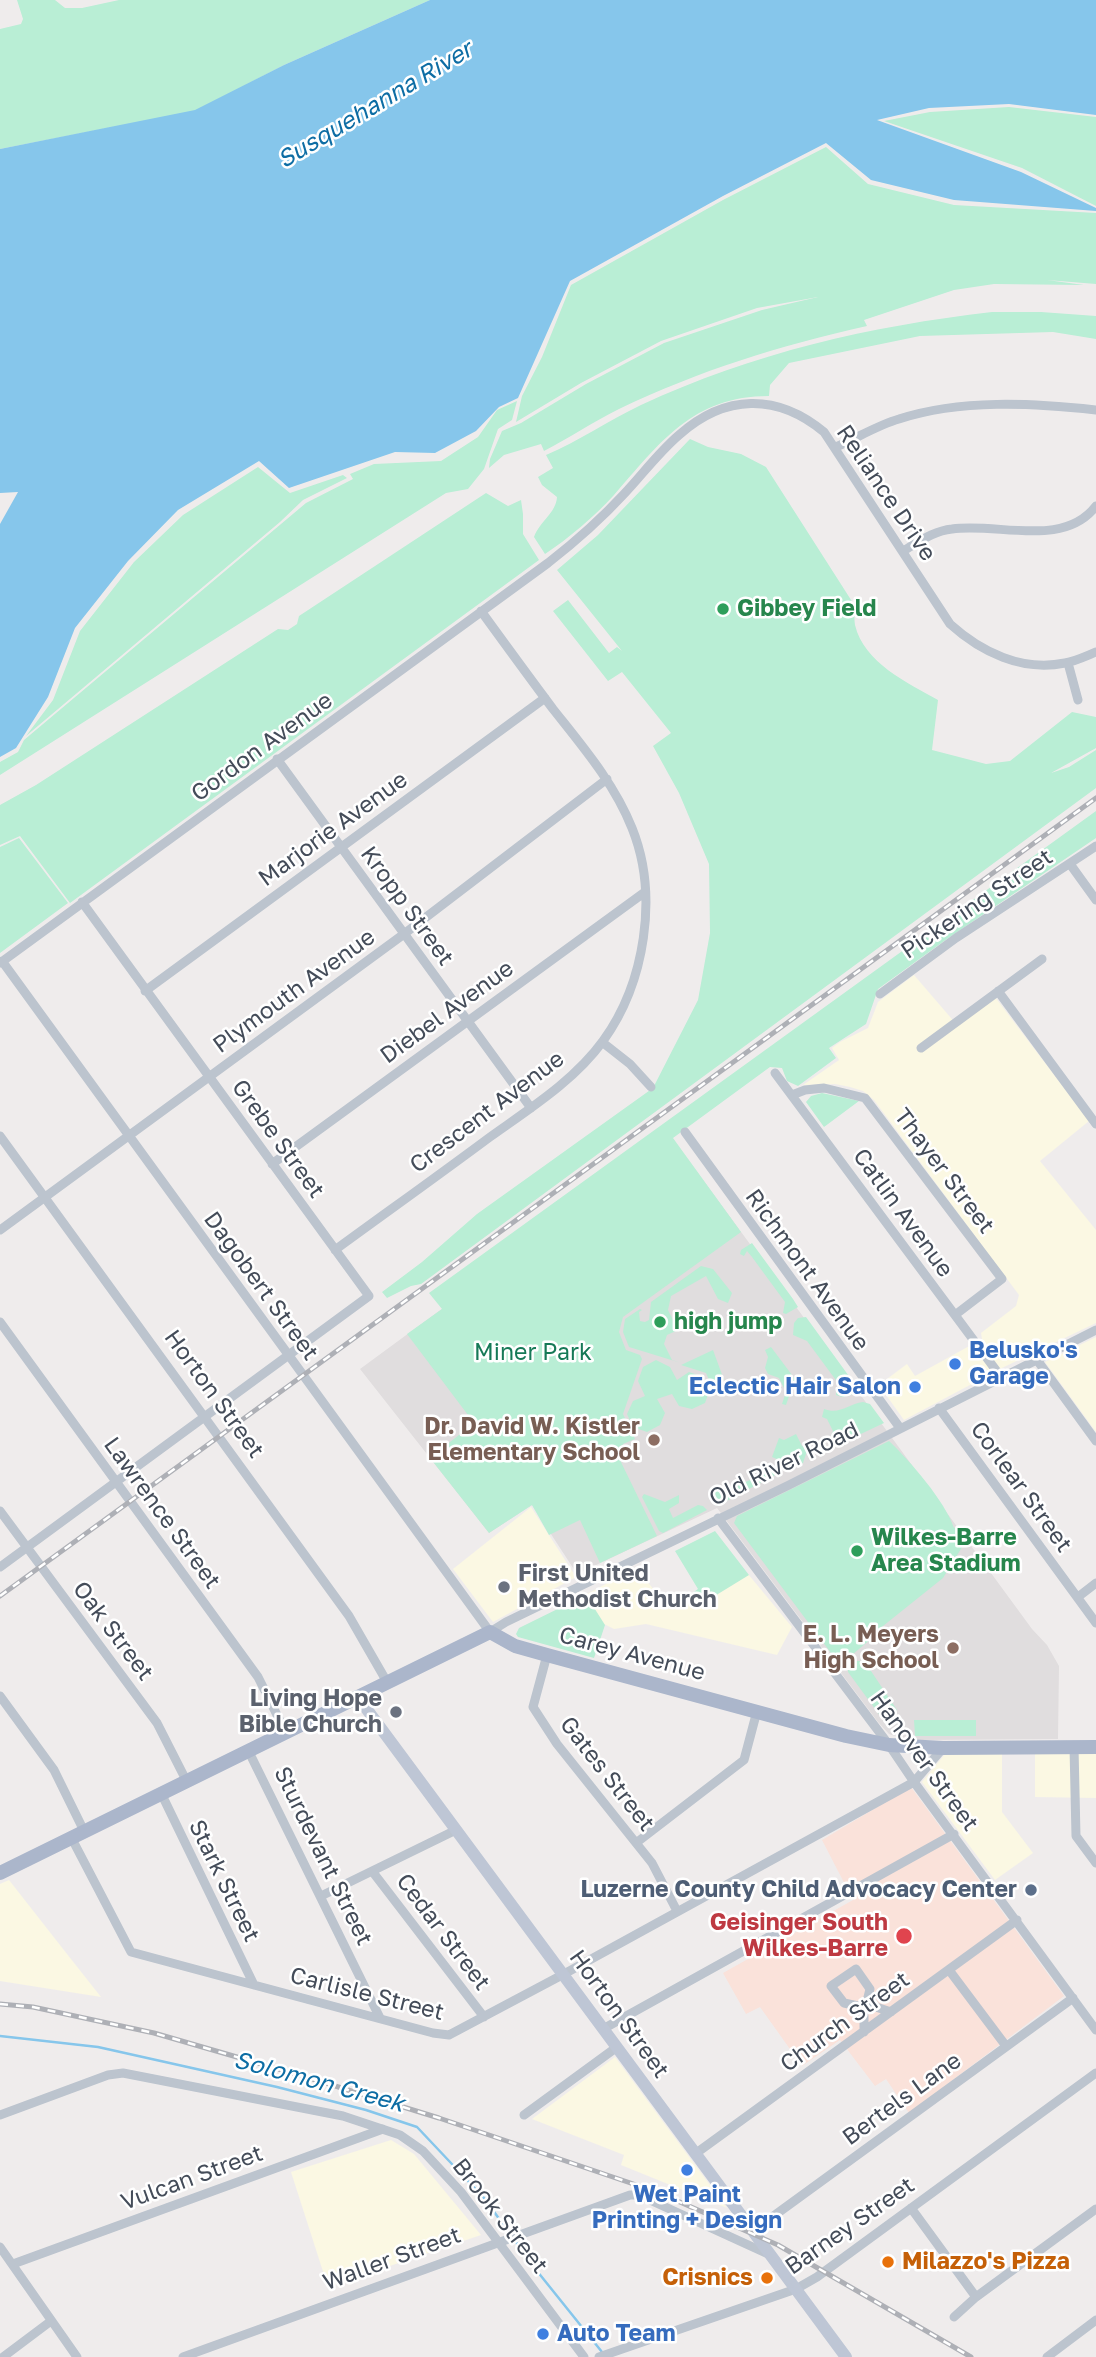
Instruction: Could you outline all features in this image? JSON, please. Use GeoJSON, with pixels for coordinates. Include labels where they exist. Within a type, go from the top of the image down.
{"type":"FeatureCollection","features":[{"type":"Feature","properties":{"kind":"main road","name":"Carey Avenue"},"geometry":{"type":"LineString","coordinates":[[490,1632],[514,1646],[846,1736],[889,1745],[943,1748],[1096,1746]]}},
{"type":"Feature","properties":{"kind":"main road"},"geometry":{"type":"LineString","coordinates":[[0,1873],[490,1632]]}},
{"type":"Feature","properties":{"kind":"main road","name":"Horton Street"},"geometry":{"type":"LineString","coordinates":[[357,1696],[846,2357]]}},
{"type":"Feature","properties":{"kind":"street","name":"Reliance Drive"},"geometry":{"type":"LineString","coordinates":[[548,563],[601,518],[677,436],[696,421],[727,406],[754,403],[783,407],[811,421],[824,432],[950,624],[976,646],[1020,662],[1052,665],[1068,663],[1096,652]]}},
{"type":"Feature","properties":{"kind":"street"},"geometry":{"type":"LineString","coordinates":[[836,447],[897,419],[957,407],[1019,405],[1096,410]]}},
{"type":"Feature","properties":{"kind":"street"},"geometry":{"type":"LineString","coordinates":[[903,551],[936,532],[953,528],[1039,530],[1071,526],[1084,519],[1096,506]]}},
{"type":"Feature","properties":{"kind":"street","name":"Gordon Avenue"},"geometry":{"type":"LineString","coordinates":[[1,962],[548,563]]}},
{"type":"Feature","properties":{"kind":"street","name":"Crescent Avenue"},"geometry":{"type":"LineString","coordinates":[[335,1250],[531,1108],[573,1073],[602,1042],[616,1020],[634,982],[642,947],[645,892],[641,860],[632,829],[607,779],[481,611]]}},
{"type":"Feature","properties":{"kind":"street"},"geometry":{"type":"LineString","coordinates":[[1068,663],[1078,700]]}},
{"type":"Feature","properties":{"kind":"street","name":"Marjorie Avenue"},"geometry":{"type":"LineString","coordinates":[[145,991],[545,698]]}},
{"type":"Feature","properties":{"kind":"street","name":"Kropp Street"},"geometry":{"type":"LineString","coordinates":[[277,759],[531,1108]]}},
{"type":"Feature","properties":{"kind":"street","name":"Plymouth Avenue"},"geometry":{"type":"LineString","coordinates":[[0,1230],[404,934],[607,779]]}},
{"type":"Feature","properties":{"kind":"street","name":"Pickering Street"},"geometry":{"type":"LineString","coordinates":[[880,994],[956,939],[1096,846]]}},
{"type":"Feature","properties":{"kind":"street"},"geometry":{"type":"LineString","coordinates":[[1070,864],[1096,900]]}},
{"type":"Feature","properties":{"kind":"street","name":"Diebel Avenue"},"geometry":{"type":"LineString","coordinates":[[272,1164],[645,892]]}},
{"type":"Feature","properties":{"kind":"street","name":"Grebe Street"},"geometry":{"type":"LineString","coordinates":[[82,902],[369,1296],[288,1357]]}},
{"type":"Feature","properties":{"kind":"street"},"geometry":{"type":"LineString","coordinates":[[921,1048],[1042,959]]}},
{"type":"Feature","properties":{"kind":"street","name":"Dagobert Street"},"geometry":{"type":"LineString","coordinates":[[1,962],[490,1632]]}},
{"type":"Feature","properties":{"kind":"street"},"geometry":{"type":"LineString","coordinates":[[998,991],[1096,1124]]}},
{"type":"Feature","properties":{"kind":"street"},"geometry":{"type":"LineString","coordinates":[[602,1042],[630,1064],[651,1087]]}},
{"type":"Feature","properties":{"kind":"street","name":"Catlin Avenue"},"geometry":{"type":"LineString","coordinates":[[775,1073],[1000,1377]]}},
{"type":"Feature","properties":{"kind":"street","name":"Thayer Street"},"geometry":{"type":"LineString","coordinates":[[792,1096],[805,1090],[824,1088],[865,1098],[1002,1279],[954,1315]]}},
{"type":"Feature","properties":{"kind":"street","name":"Richmont Avenue"},"geometry":{"type":"LineString","coordinates":[[685,1132],[900,1428]]}},
{"type":"Feature","properties":{"kind":"street","name":"Horton Street"},"geometry":{"type":"LineString","coordinates":[[0,1136],[349,1616],[387,1682]]}},
{"type":"Feature","properties":{"kind":"street","name":"Lawrence Street"},"geometry":{"type":"LineString","coordinates":[[0,1322],[258,1677],[285,1731]]}},
{"type":"Feature","properties":{"kind":"street","name":"Old River Road"},"geometry":{"type":"LineString","coordinates":[[490,1632],[1096,1330]]}},
{"type":"Feature","properties":{"kind":"street"},"geometry":{"type":"LineString","coordinates":[[0,1567],[288,1357]]}},
{"type":"Feature","properties":{"kind":"street"},"geometry":{"type":"LineString","coordinates":[[1037,1360],[1096,1441]]}},
{"type":"Feature","properties":{"kind":"street","name":"Corlear Street"},"geometry":{"type":"LineString","coordinates":[[939,1408],[1096,1623]]}},
{"type":"Feature","properties":{"kind":"street","name":"Oak Street"},"geometry":{"type":"LineString","coordinates":[[0,1511],[157,1723],[186,1780]]}},
{"type":"Feature","properties":{"kind":"street","name":"Hanover Street"},"geometry":{"type":"LineString","coordinates":[[718,1518],[889,1745],[1096,2030]]}},
{"type":"Feature","properties":{"kind":"street"},"geometry":{"type":"LineString","coordinates":[[1078,1597],[1096,1583]]}},
{"type":"Feature","properties":{"kind":"street","name":"Gates Street"},"geometry":{"type":"LineString","coordinates":[[547,1655],[533,1707],[557,1744],[652,1863],[677,1911]]}},
{"type":"Feature","properties":{"kind":"street","name":"Carlisle Street"},"geometry":{"type":"LineString","coordinates":[[0,1696],[54,1770],[78,1834],[131,1952],[442,2035],[449,2035],[484,2017],[914,1782],[943,1748]]}},
{"type":"Feature","properties":{"kind":"street"},"geometry":{"type":"LineString","coordinates":[[636,1843],[744,1760],[757,1711]]}},
{"type":"Feature","properties":{"kind":"street"},"geometry":{"type":"LineString","coordinates":[[1074,1746],[1076,1836],[1096,1863]]}},
{"type":"Feature","properties":{"kind":"street","name":"Sturdevant Street"},"geometry":{"type":"LineString","coordinates":[[248,1750],[380,2018]]}},
{"type":"Feature","properties":{"kind":"street","name":"Stark Street"},"geometry":{"type":"LineString","coordinates":[[161,1793],[254,1985]]}},
{"type":"Feature","properties":{"kind":"street"},"geometry":{"type":"LineString","coordinates":[[321,1896],[456,1830]]}},
{"type":"Feature","properties":{"kind":"street"},"geometry":{"type":"LineString","coordinates":[[603,2029],[954,1834]]}},
{"type":"Feature","properties":{"kind":"street","name":"Cedar Street"},"geometry":{"type":"LineString","coordinates":[[372,1871],[484,2017]]}},
{"type":"Feature","properties":{"kind":"street","name":"Church Street"},"geometry":{"type":"LineString","coordinates":[[695,2154],[1017,1920]]}},
{"type":"Feature","properties":{"kind":"street"},"geometry":{"type":"LineString","coordinates":[[864,2032],[864,2015],[858,2006],[844,2003],[831,1986],[856,1969],[870,1989],[868,1997],[876,2007],[891,2012]]}},
{"type":"Feature","properties":{"kind":"street"},"geometry":{"type":"LineString","coordinates":[[949,1969],[1006,2046]]}},
{"type":"Feature","properties":{"kind":"street","name":"Bertels Lane"},"geometry":{"type":"LineString","coordinates":[[753,2231],[1073,1998]]}},
{"type":"Feature","properties":{"kind":"street"},"geometry":{"type":"LineString","coordinates":[[524,2115],[617,2047]]}},
{"type":"Feature","properties":{"kind":"street","name":"Brook Street"},"geometry":{"type":"LineString","coordinates":[[0,2115],[108,2075],[123,2073],[343,2116],[384,2129],[408,2140],[461,2192],[584,2357]]}},
{"type":"Feature","properties":{"kind":"street","name":"Barney Street"},"geometry":{"type":"LineString","coordinates":[[598,2357],[796,2289],[817,2277],[1096,2073]]}},
{"type":"Feature","properties":{"kind":"street","name":"Vulcan Street"},"geometry":{"type":"LineString","coordinates":[[13,2264],[384,2129]]}},
{"type":"Feature","properties":{"kind":"street","name":"Waller Street"},"geometry":{"type":"LineString","coordinates":[[183,2357],[620,2197],[639,2195],[770,2255]]}},
{"type":"Feature","properties":{"kind":"street"},"geometry":{"type":"LineString","coordinates":[[911,2208],[976,2297]]}},
{"type":"Feature","properties":{"kind":"street"},"geometry":{"type":"LineString","coordinates":[[954,2317],[976,2297],[1096,2209]]}},
{"type":"Feature","properties":{"kind":"street"},"geometry":{"type":"LineString","coordinates":[[0,2247],[77,2357]]}},
{"type":"Feature","properties":{"kind":"street"},"geometry":{"type":"LineString","coordinates":[[1047,2357],[1096,2320]]}},
{"type":"Feature","properties":{"kind":"street"},"geometry":{"type":"LineString","coordinates":[[3,2357],[51,2321]]}},
{"type":"Feature","properties":{"kind":"shaded area"},"geometry":{"type":"Polygon","coordinates":[[[914,975],[957,1025],[995,997],[1089,1121],[1040,1161],[1096,1230],[1096,1323],[1004,1367],[904,1420],[879,1385],[907,1364],[915,1376],[982,1339],[981,1333],[1016,1306],[1019,1295],[874,1100],[863,1091],[850,1087],[835,1084],[803,1085],[839,1060],[832,1048],[868,1028],[878,1002],[914,975]]]}},
{"type":"Feature","properties":{"kind":"shaded area","name":"Dr. David W. Kistler Elementary School"},"geometry":{"type":"Polygon","coordinates":[[[673,1139],[1032,1629],[1047,1645],[1059,1666],[1058,1739],[917,1740],[889,1734],[717,1508],[577,1574],[532,1505],[489,1533],[360,1369],[673,1139]]]}},
{"type":"Feature","properties":{"kind":"shaded area"},"geometry":{"type":"Polygon","coordinates":[[[1096,1337],[1096,1432],[1045,1362],[1096,1337]]]}},
{"type":"Feature","properties":{"kind":"shaded area"},"geometry":{"type":"Polygon","coordinates":[[[531,1507],[576,1577],[493,1622],[453,1569],[531,1507]]]}},
{"type":"Feature","properties":{"kind":"shaded area"},"geometry":{"type":"Polygon","coordinates":[[[636,1568],[669,1608],[693,1594],[748,1574],[792,1627],[777,1655],[646,1624],[614,1629],[604,1624],[585,1595],[636,1568]]]}},
{"type":"Feature","properties":{"kind":"shaded area"},"geometry":{"type":"Polygon","coordinates":[[[946,1753],[1002,1753],[1002,1812],[1033,1853],[995,1880],[922,1782],[946,1753]]]}},
{"type":"Feature","properties":{"kind":"shaded area"},"geometry":{"type":"Polygon","coordinates":[[[1035,1753],[1096,1753],[1096,1798],[1035,1797],[1035,1753]]]}},
{"type":"Feature","properties":{"kind":"shaded area","name":"Geisinger South Wilkes-Barre"},"geometry":{"type":"Polygon","coordinates":[[[911,1787],[1064,1996],[909,2113],[886,2079],[875,2086],[840,2040],[802,2066],[760,2007],[746,2014],[723,1973],[853,1900],[822,1840],[911,1787]]]}},
{"type":"Feature","properties":{"kind":"shaded area"},"geometry":{"type":"Polygon","coordinates":[[[9,1880],[101,1997],[0,1981],[0,1884],[9,1880]]]}},
{"type":"Feature","properties":{"kind":"shaded area"},"geometry":{"type":"Polygon","coordinates":[[[615,2057],[727,2208],[621,2165],[624,2155],[532,2119],[615,2057]]]}},
{"type":"Feature","properties":{"kind":"shaded area"},"geometry":{"type":"Polygon","coordinates":[[[391,2140],[414,2154],[481,2235],[328,2287],[291,2172],[391,2140]]]}},
{"type":"Feature","properties":{"kind":"green space"},"geometry":{"type":"Polygon","coordinates":[[[17,0],[55,0],[65,8],[82,8],[119,0],[430,0],[284,65],[195,111],[0,149],[0,29],[21,24],[23,19],[17,0]]]}},
{"type":"Feature","properties":{"kind":"green space"},"geometry":{"type":"Polygon","coordinates":[[[1009,107],[1096,117],[1096,206],[1022,168],[884,121],[930,112],[1009,107]]]}},
{"type":"Feature","properties":{"kind":"green space"},"geometry":{"type":"Polygon","coordinates":[[[826,147],[868,184],[954,205],[1096,213],[1096,284],[1047,280],[1084,285],[994,284],[954,290],[864,320],[867,326],[771,351],[680,382],[619,409],[544,451],[541,444],[504,455],[489,468],[502,431],[664,343],[762,310],[818,297],[757,308],[661,341],[581,383],[516,422],[522,396],[542,357],[571,285],[723,200],[826,147]]]}},
{"type":"Feature","properties":{"kind":"green space"},"geometry":{"type":"Polygon","coordinates":[[[992,312],[1096,316],[1096,339],[1053,332],[920,336],[789,363],[770,385],[769,396],[742,398],[719,404],[680,426],[598,511],[545,554],[534,537],[554,508],[557,497],[542,485],[538,477],[553,468],[546,455],[641,405],[726,370],[813,344],[901,325],[992,312]]]}},
{"type":"Feature","properties":{"kind":"green space"},"geometry":{"type":"Polygon","coordinates":[[[517,401],[512,420],[498,429],[484,469],[468,489],[446,493],[0,775],[0,762],[18,752],[24,740],[306,503],[353,479],[350,474],[374,464],[441,461],[478,437],[497,410],[517,401]]]}},
{"type":"Feature","properties":{"kind":"green space"},"geometry":{"type":"Polygon","coordinates":[[[690,439],[708,447],[741,454],[766,467],[853,603],[855,625],[868,650],[889,670],[938,700],[932,750],[986,764],[1010,761],[1072,712],[1096,717],[1096,748],[1051,773],[1069,767],[1096,750],[1096,788],[421,1284],[387,1298],[382,1292],[422,1262],[477,1214],[653,1088],[698,1000],[710,933],[709,864],[679,793],[653,746],[671,733],[622,672],[608,681],[553,611],[568,600],[609,653],[617,647],[622,651],[557,570],[598,535],[690,439]]]}},
{"type":"Feature","properties":{"kind":"green space"},"geometry":{"type":"Polygon","coordinates":[[[258,467],[290,493],[343,475],[347,478],[303,500],[26,736],[53,700],[80,631],[134,562],[183,515],[258,467]]]}},
{"type":"Feature","properties":{"kind":"green space"},"geometry":{"type":"Polygon","coordinates":[[[486,493],[508,506],[521,500],[523,534],[539,560],[70,903],[20,836],[0,845],[0,805],[36,785],[278,629],[288,630],[297,624],[299,616],[486,493]]]}},
{"type":"Feature","properties":{"kind":"green space","name":"Miner Park"},"geometry":{"type":"Polygon","coordinates":[[[1096,811],[1096,838],[878,989],[866,1024],[829,1048],[836,1058],[798,1086],[787,1081],[782,1068],[770,1067],[673,1138],[741,1232],[623,1317],[619,1332],[626,1350],[640,1355],[642,1359],[623,1414],[635,1439],[623,1444],[619,1458],[657,1536],[600,1563],[580,1520],[549,1535],[532,1505],[489,1533],[430,1458],[474,1423],[407,1334],[442,1309],[429,1293],[1096,811]]]}},
{"type":"Feature","properties":{"kind":"green space"},"geometry":{"type":"Polygon","coordinates":[[[19,838],[68,903],[0,953],[0,847],[19,838]]]}},
{"type":"Feature","properties":{"kind":"green space"},"geometry":{"type":"Polygon","coordinates":[[[822,1093],[859,1101],[824,1127],[806,1102],[811,1096],[822,1093]]]}},
{"type":"Feature","properties":{"kind":"green space"},"geometry":{"type":"Polygon","coordinates":[[[752,1243],[798,1307],[783,1313],[785,1302],[747,1251],[744,1256],[740,1254],[741,1250],[752,1243]]]}},
{"type":"Feature","properties":{"kind":"green space"},"geometry":{"type":"Polygon","coordinates":[[[701,1266],[713,1269],[732,1293],[728,1303],[718,1299],[706,1276],[671,1296],[668,1310],[678,1330],[667,1335],[664,1344],[672,1360],[681,1363],[629,1347],[623,1332],[625,1319],[640,1309],[640,1321],[649,1320],[651,1302],[701,1266]]]}},
{"type":"Feature","properties":{"kind":"green space"},"geometry":{"type":"Polygon","coordinates":[[[806,1317],[859,1390],[858,1393],[842,1397],[836,1395],[836,1390],[841,1387],[807,1341],[793,1335],[794,1323],[798,1318],[806,1317]]]}},
{"type":"Feature","properties":{"kind":"green space"},"geometry":{"type":"Polygon","coordinates":[[[771,1347],[795,1379],[786,1405],[782,1404],[786,1392],[779,1378],[768,1374],[765,1368],[768,1357],[765,1350],[771,1347]]]}},
{"type":"Feature","properties":{"kind":"green space"},"geometry":{"type":"Polygon","coordinates":[[[713,1350],[724,1380],[716,1384],[710,1382],[706,1373],[681,1365],[713,1350]]]}},
{"type":"Feature","properties":{"kind":"green space"},"geometry":{"type":"Polygon","coordinates":[[[656,1360],[670,1367],[677,1380],[689,1372],[703,1377],[710,1389],[705,1403],[692,1409],[679,1406],[672,1394],[657,1399],[665,1413],[660,1425],[647,1432],[633,1427],[627,1414],[633,1401],[645,1396],[638,1381],[643,1367],[656,1360]]]}},
{"type":"Feature","properties":{"kind":"green space"},"geometry":{"type":"Polygon","coordinates":[[[863,1402],[870,1404],[884,1423],[846,1441],[831,1436],[833,1431],[827,1419],[822,1417],[824,1409],[839,1410],[863,1402]]]}},
{"type":"Feature","properties":{"kind":"green space"},"geometry":{"type":"Polygon","coordinates":[[[796,1434],[802,1446],[808,1448],[803,1463],[786,1471],[779,1460],[772,1457],[779,1438],[784,1440],[796,1434]]]}},
{"type":"Feature","properties":{"kind":"green space","name":"Wilkes-Barre Area Stadium"},"geometry":{"type":"Polygon","coordinates":[[[889,1441],[935,1494],[954,1528],[957,1526],[963,1533],[959,1536],[964,1544],[943,1578],[873,1634],[872,1638],[840,1665],[734,1523],[737,1516],[889,1441]]]}},
{"type":"Feature","properties":{"kind":"green space"},"geometry":{"type":"Polygon","coordinates":[[[764,1468],[779,1473],[717,1506],[712,1495],[715,1488],[719,1488],[721,1494],[758,1476],[764,1468]]]}},
{"type":"Feature","properties":{"kind":"green space"},"geometry":{"type":"Polygon","coordinates":[[[644,1494],[665,1502],[679,1495],[679,1503],[669,1509],[673,1518],[698,1505],[707,1510],[663,1533],[659,1531],[642,1497],[644,1494]]]}},
{"type":"Feature","properties":{"kind":"green space"},"geometry":{"type":"Polygon","coordinates":[[[715,1531],[749,1575],[700,1605],[691,1594],[698,1589],[675,1551],[715,1531]]]}},
{"type":"Feature","properties":{"kind":"green space"},"geometry":{"type":"Polygon","coordinates":[[[586,1595],[605,1625],[594,1658],[518,1637],[516,1634],[519,1628],[586,1595]]]}},
{"type":"Feature","properties":{"kind":"green space"},"geometry":{"type":"Polygon","coordinates":[[[857,1661],[871,1671],[897,1710],[884,1721],[848,1672],[848,1668],[857,1661]]]}},
{"type":"Feature","properties":{"kind":"green space"},"geometry":{"type":"Polygon","coordinates":[[[914,1720],[976,1720],[976,1736],[915,1736],[914,1720]]]}},
{"type":"Feature","properties":{"kind":"water","name":"Susquehanna River"},"geometry":{"type":"Polygon","coordinates":[[[430,0],[1096,0],[1096,115],[1009,104],[929,108],[877,120],[1021,172],[1096,208],[1096,211],[954,200],[871,180],[826,143],[723,196],[570,281],[518,398],[499,407],[476,431],[435,453],[395,452],[289,488],[259,461],[178,510],[128,561],[75,628],[48,697],[16,748],[0,757],[0,524],[18,492],[0,493],[0,149],[195,110],[284,65],[430,0]]]}},
{"type":"Feature","properties":{"kind":"waterway","name":"Solomon Creek"},"geometry":{"type":"LineString","coordinates":[[0,2036],[98,2047],[277,2087],[366,2110],[417,2127],[484,2198],[537,2271],[602,2352]]}},
{"type":"Feature","properties":{"kind":"railway"},"geometry":{"type":"LineString","coordinates":[[0,1596],[1096,798]]}},
{"type":"Feature","properties":{"kind":"railway"},"geometry":{"type":"LineString","coordinates":[[0,2004],[33,2007],[154,2033],[439,2118],[657,2192],[778,2245],[971,2357]]}},
{"type":"Feature","properties":{"kind":"place","name":"Gibbey Field"},"geometry":{"type":"Point","coordinates":[723,609]}},
{"type":"Feature","properties":{"kind":"place","name":"high jump"},"geometry":{"type":"Point","coordinates":[660,1322]}},
{"type":"Feature","properties":{"kind":"place","name":"Belusko's Garage"},"geometry":{"type":"Point","coordinates":[955,1364]}},
{"type":"Feature","properties":{"kind":"place","name":"Eclectic Hair Salon"},"geometry":{"type":"Point","coordinates":[915,1387]}},
{"type":"Feature","properties":{"kind":"place","name":"Dr. David W. Kistler Elementary School"},"geometry":{"type":"Point","coordinates":[654,1440]}},
{"type":"Feature","properties":{"kind":"place","name":"Wilkes-Barre Area Stadium"},"geometry":{"type":"Point","coordinates":[857,1551]}},
{"type":"Feature","properties":{"kind":"place","name":"First United Methodist Church"},"geometry":{"type":"Point","coordinates":[504,1587]}},
{"type":"Feature","properties":{"kind":"place","name":"E. L. Meyers High School"},"geometry":{"type":"Point","coordinates":[953,1648]}},
{"type":"Feature","properties":{"kind":"place","name":"Living Hope Bible Church"},"geometry":{"type":"Point","coordinates":[396,1712]}},
{"type":"Feature","properties":{"kind":"place","name":"Luzerne County Child Advocacy Center"},"geometry":{"type":"Point","coordinates":[1031,1890]}},
{"type":"Feature","properties":{"kind":"place","name":"Geisinger South Wilkes-Barre"},"geometry":{"type":"Point","coordinates":[904,1936]}},
{"type":"Feature","properties":{"kind":"place","name":"Wet Paint Printing + Design"},"geometry":{"type":"Point","coordinates":[687,2170]}},
{"type":"Feature","properties":{"kind":"place","name":"Milazzo's Pizza"},"geometry":{"type":"Point","coordinates":[888,2262]}},
{"type":"Feature","properties":{"kind":"place","name":"Crisnics"},"geometry":{"type":"Point","coordinates":[767,2278]}},
{"type":"Feature","properties":{"kind":"place","name":"Auto Team"},"geometry":{"type":"Point","coordinates":[543,2334]}}]}
